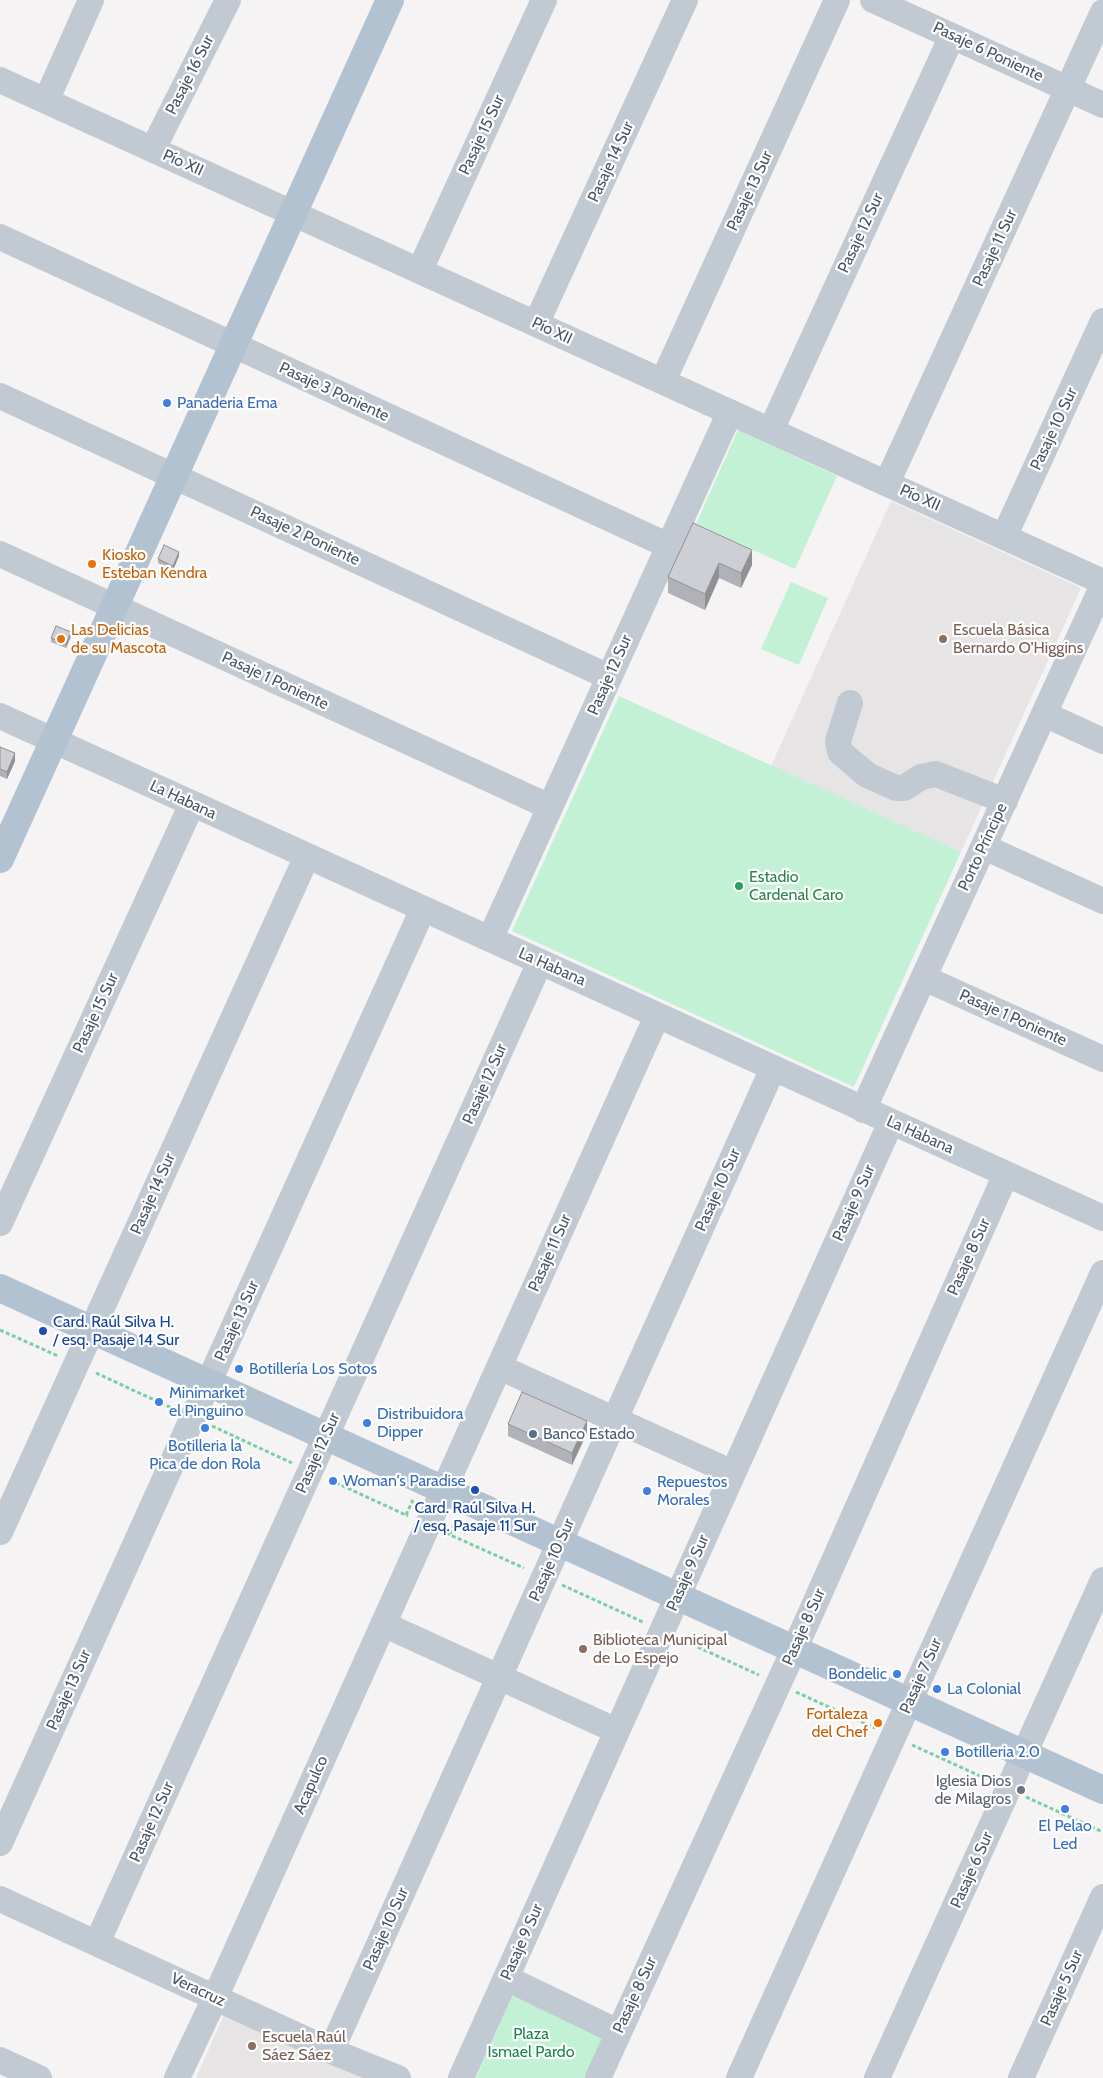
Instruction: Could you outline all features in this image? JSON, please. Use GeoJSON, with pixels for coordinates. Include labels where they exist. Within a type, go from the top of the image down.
{"type":"FeatureCollection","features":[{"type":"Feature","properties":{"kind":"main road"},"geometry":{"type":"LineString","coordinates":[[0,860],[390,0]]}},
{"type":"Feature","properties":{"kind":"main road"},"geometry":{"type":"LineString","coordinates":[[0,1288],[1103,1790]]}},
{"type":"Feature","properties":{"kind":"street"},"geometry":{"type":"LineString","coordinates":[[46,100],[92,0]]}},
{"type":"Feature","properties":{"kind":"street","name":"Pasaje 16 Sur"},"geometry":{"type":"LineString","coordinates":[[152,149],[228,0]]}},
{"type":"Feature","properties":{"kind":"street","name":"Pasaje 15 Sur"},"geometry":{"type":"LineString","coordinates":[[420,270],[544,0]]}},
{"type":"Feature","properties":{"kind":"street","name":"Pasaje 14 Sur"},"geometry":{"type":"LineString","coordinates":[[536,324],[685,0]]}},
{"type":"Feature","properties":{"kind":"street","name":"Pasaje 13 Sur"},"geometry":{"type":"LineString","coordinates":[[663,381],[837,0]]}},
{"type":"Feature","properties":{"kind":"street","name":"Pasaje 6 Poniente"},"geometry":{"type":"LineString","coordinates":[[873,0],[1103,105]]}},
{"type":"Feature","properties":{"kind":"street","name":"Pasaje 11 Sur"},"geometry":{"type":"LineString","coordinates":[[887,483],[1103,12]]}},
{"type":"Feature","properties":{"kind":"street","name":"Pasaje 12 Sur"},"geometry":{"type":"LineString","coordinates":[[771,430],[952,36]]}},
{"type":"Feature","properties":{"kind":"street","name":"Pío XII"},"geometry":{"type":"LineString","coordinates":[[0,80],[887,483],[1103,584]]}},
{"type":"Feature","properties":{"kind":"street","name":"Pasaje 3 Poniente"},"geometry":{"type":"LineString","coordinates":[[0,238],[669,546]]}},
{"type":"Feature","properties":{"kind":"street","name":"Pasaje 10 Sur"},"geometry":{"type":"LineString","coordinates":[[1004,537],[1103,321]]}},
{"type":"Feature","properties":{"kind":"street","name":"Pasaje 2 Poniente"},"geometry":{"type":"LineString","coordinates":[[0,396],[609,677]]}},
{"type":"Feature","properties":{"kind":"street","name":"Pasaje 12 Sur"},"geometry":{"type":"LineString","coordinates":[[490,939],[730,412]]}},
{"type":"Feature","properties":{"kind":"street","name":"Pasaje 1 Poniente"},"geometry":{"type":"LineString","coordinates":[[0,554],[550,807]]}},
{"type":"Feature","properties":{"kind":"street","name":"Porto Príncipe"},"geometry":{"type":"LineString","coordinates":[[864,1110],[1103,584]]}},
{"type":"Feature","properties":{"kind":"street"},"geometry":{"type":"LineString","coordinates":[[850,703],[838,741],[840,752],[867,776],[896,788],[904,788],[921,777],[936,774],[1005,801]]}},
{"type":"Feature","properties":{"kind":"street"},"geometry":{"type":"LineString","coordinates":[[1044,714],[1103,741]]}},
{"type":"Feature","properties":{"kind":"street","name":"La Habana"},"geometry":{"type":"LineString","coordinates":[[0,716],[1103,1218]]}},
{"type":"Feature","properties":{"kind":"street","name":"Pasaje 15 Sur"},"geometry":{"type":"LineString","coordinates":[[0,1223],[192,804]]}},
{"type":"Feature","properties":{"kind":"street"},"geometry":{"type":"LineString","coordinates":[[984,847],[1103,901]]}},
{"type":"Feature","properties":{"kind":"street","name":"Pasaje 14 Sur"},"geometry":{"type":"LineString","coordinates":[[0,1532],[307,856]]}},
{"type":"Feature","properties":{"kind":"street","name":"Pasaje 13 Sur"},"geometry":{"type":"LineString","coordinates":[[0,1842],[423,909]]}},
{"type":"Feature","properties":{"kind":"street","name":"Pasaje 12 Sur"},"geometry":{"type":"LineString","coordinates":[[97,1943],[540,962]]}},
{"type":"Feature","properties":{"kind":"street","name":"Pasaje 1 Poniente"},"geometry":{"type":"LineString","coordinates":[[924,978],[1103,1059]]}},
{"type":"Feature","properties":{"kind":"street","name":"Pasaje 11 Sur"},"geometry":{"type":"LineString","coordinates":[[444,1490],[657,1016]]}},
{"type":"Feature","properties":{"kind":"street","name":"Pasaje 10 Sur"},"geometry":{"type":"LineString","coordinates":[[331,2051],[773,1068]]}},
{"type":"Feature","properties":{"kind":"street","name":"Pasaje 9 Sur"},"geometry":{"type":"LineString","coordinates":[[461,2078],[891,1122]]}},
{"type":"Feature","properties":{"kind":"street","name":"Pasaje 8 Sur"},"geometry":{"type":"LineString","coordinates":[[598,2078],[794,1650],[1006,1174]]}},
{"type":"Feature","properties":{"kind":"street","name":"Pasaje 7 Sur"},"geometry":{"type":"LineString","coordinates":[[739,2078],[1103,1273]]}},
{"type":"Feature","properties":{"kind":"street"},"geometry":{"type":"LineString","coordinates":[[499,1367],[733,1473]]}},
{"type":"Feature","properties":{"kind":"street","name":"Acapulco"},"geometry":{"type":"LineString","coordinates":[[177,2078],[215,1998],[444,1490]]}},
{"type":"Feature","properties":{"kind":"street","name":"Pasaje 6 Sur"},"geometry":{"type":"LineString","coordinates":[[877,2078],[1103,1580]]}},
{"type":"Feature","properties":{"kind":"street"},"geometry":{"type":"LineString","coordinates":[[383,1624],[617,1731]]}},
{"type":"Feature","properties":{"kind":"street","name":"Pasaje 5 Sur"},"geometry":{"type":"LineString","coordinates":[[1021,2078],[1103,1897]]}},
{"type":"Feature","properties":{"kind":"street","name":"Veracruz"},"geometry":{"type":"LineString","coordinates":[[0,1899],[331,2051],[398,2078]]}},
{"type":"Feature","properties":{"kind":"street"},"geometry":{"type":"LineString","coordinates":[[506,1978],[618,2032]]}},
{"type":"Feature","properties":{"kind":"street"},"geometry":{"type":"LineString","coordinates":[[0,2060],[39,2078]]}},
{"type":"Feature","properties":{"kind":"shaded area","name":"Escuela Básica Bernardo O'Higgins"},"geometry":{"type":"Polygon","coordinates":[[[891,501],[1081,588],[961,852],[771,766],[891,501]]]}},
{"type":"Feature","properties":{"kind":"shaded area","name":"Escuela Raúl Sáez Sáez"},"geometry":{"type":"Polygon","coordinates":[[[224,2015],[363,2078],[196,2078],[224,2015]]]}},
{"type":"Feature","properties":{"kind":"green space"},"geometry":{"type":"Polygon","coordinates":[[[738,430],[837,476],[795,569],[696,524],[738,430]]]}},
{"type":"Feature","properties":{"kind":"green space"},"geometry":{"type":"Polygon","coordinates":[[[791,582],[828,598],[799,665],[761,649],[791,582]]]}},
{"type":"Feature","properties":{"kind":"green space","name":"Estadio Cardenal Caro"},"geometry":{"type":"Polygon","coordinates":[[[619,696],[961,852],[854,1087],[512,931],[619,696]]]}},
{"type":"Feature","properties":{"kind":"green space","name":"Plaza Ismael Pardo"},"geometry":{"type":"Polygon","coordinates":[[[512,1996],[602,2035],[605,2043],[589,2078],[476,2078],[512,1996]]]}},
{"type":"Feature","properties":{"kind":"building"},"geometry":{"type":"Polygon","coordinates":[[[693,523],[752,550],[741,573],[719,563],[705,594],[668,577],[693,523]]]}},
{"type":"Feature","properties":{"kind":"building"},"geometry":{"type":"Polygon","coordinates":[[[164,545],[179,552],[173,566],[158,559],[164,545]]]}},
{"type":"Feature","properties":{"kind":"building","name":"Las Delicias de su Mascota"},"geometry":{"type":"Polygon","coordinates":[[[56,626],[71,632],[66,644],[51,638],[56,626]]]}},
{"type":"Feature","properties":{"kind":"building"},"geometry":{"type":"Polygon","coordinates":[[[0,747],[15,753],[7,772],[0,769],[0,747]]]}},
{"type":"Feature","properties":{"kind":"building"},"geometry":{"type":"Polygon","coordinates":[[[522,1392],[587,1421],[572,1453],[508,1424],[522,1392]]]}},
{"type":"Feature","properties":{"kind":"place","name":"Panaderia Ema"},"geometry":{"type":"Point","coordinates":[167,403]}},
{"type":"Feature","properties":{"kind":"place","name":"Kiosko Esteban Kendra"},"geometry":{"type":"Point","coordinates":[92,564]}},
{"type":"Feature","properties":{"kind":"place","name":"Las Delicias de su Mascota"},"geometry":{"type":"Point","coordinates":[61,639]}},
{"type":"Feature","properties":{"kind":"place","name":"Escuela Básica Bernardo O'Higgins"},"geometry":{"type":"Point","coordinates":[943,639]}},
{"type":"Feature","properties":{"kind":"place","name":"Estadio Cardenal Caro"},"geometry":{"type":"Point","coordinates":[739,886]}},
{"type":"Feature","properties":{"kind":"place","name":"Card. Raúl Silva H. / esq. Pasaje 14 Sur"},"geometry":{"type":"Point","coordinates":[43,1331]}},
{"type":"Feature","properties":{"kind":"place","name":"Botillería Los Sotos"},"geometry":{"type":"Point","coordinates":[239,1369]}},
{"type":"Feature","properties":{"kind":"place","name":"Minimarket el Pinguino"},"geometry":{"type":"Point","coordinates":[159,1402]}},
{"type":"Feature","properties":{"kind":"place","name":"Distribuidora Dipper"},"geometry":{"type":"Point","coordinates":[367,1423]}},
{"type":"Feature","properties":{"kind":"place","name":"Botilleria la Pica de don Rola"},"geometry":{"type":"Point","coordinates":[205,1428]}},
{"type":"Feature","properties":{"kind":"place","name":"Banco Estado"},"geometry":{"type":"Point","coordinates":[533,1434]}},
{"type":"Feature","properties":{"kind":"place","name":"Woman's Paradise"},"geometry":{"type":"Point","coordinates":[333,1481]}},
{"type":"Feature","properties":{"kind":"place","name":"Card. Raúl Silva H. / esq. Pasaje 11 Sur"},"geometry":{"type":"Point","coordinates":[475,1490]}},
{"type":"Feature","properties":{"kind":"place","name":"Repuestos Morales"},"geometry":{"type":"Point","coordinates":[647,1491]}},
{"type":"Feature","properties":{"kind":"place","name":"Biblioteca Municipal de Lo Espejo"},"geometry":{"type":"Point","coordinates":[583,1649]}},
{"type":"Feature","properties":{"kind":"place","name":"Bondelic"},"geometry":{"type":"Point","coordinates":[897,1674]}},
{"type":"Feature","properties":{"kind":"place","name":"La Colonial"},"geometry":{"type":"Point","coordinates":[937,1689]}},
{"type":"Feature","properties":{"kind":"place","name":"Fortaleza del Chef"},"geometry":{"type":"Point","coordinates":[878,1723]}},
{"type":"Feature","properties":{"kind":"place","name":"Botilleria 2.0"},"geometry":{"type":"Point","coordinates":[945,1752]}},
{"type":"Feature","properties":{"kind":"place","name":"Iglesia Dios de Milagros"},"geometry":{"type":"Point","coordinates":[1021,1790]}},
{"type":"Feature","properties":{"kind":"place","name":"El Pelao Led"},"geometry":{"type":"Point","coordinates":[1065,1809]}},
{"type":"Feature","properties":{"kind":"place","name":"Escuela Raúl Sáez Sáez"},"geometry":{"type":"Point","coordinates":[252,2046]}}]}
